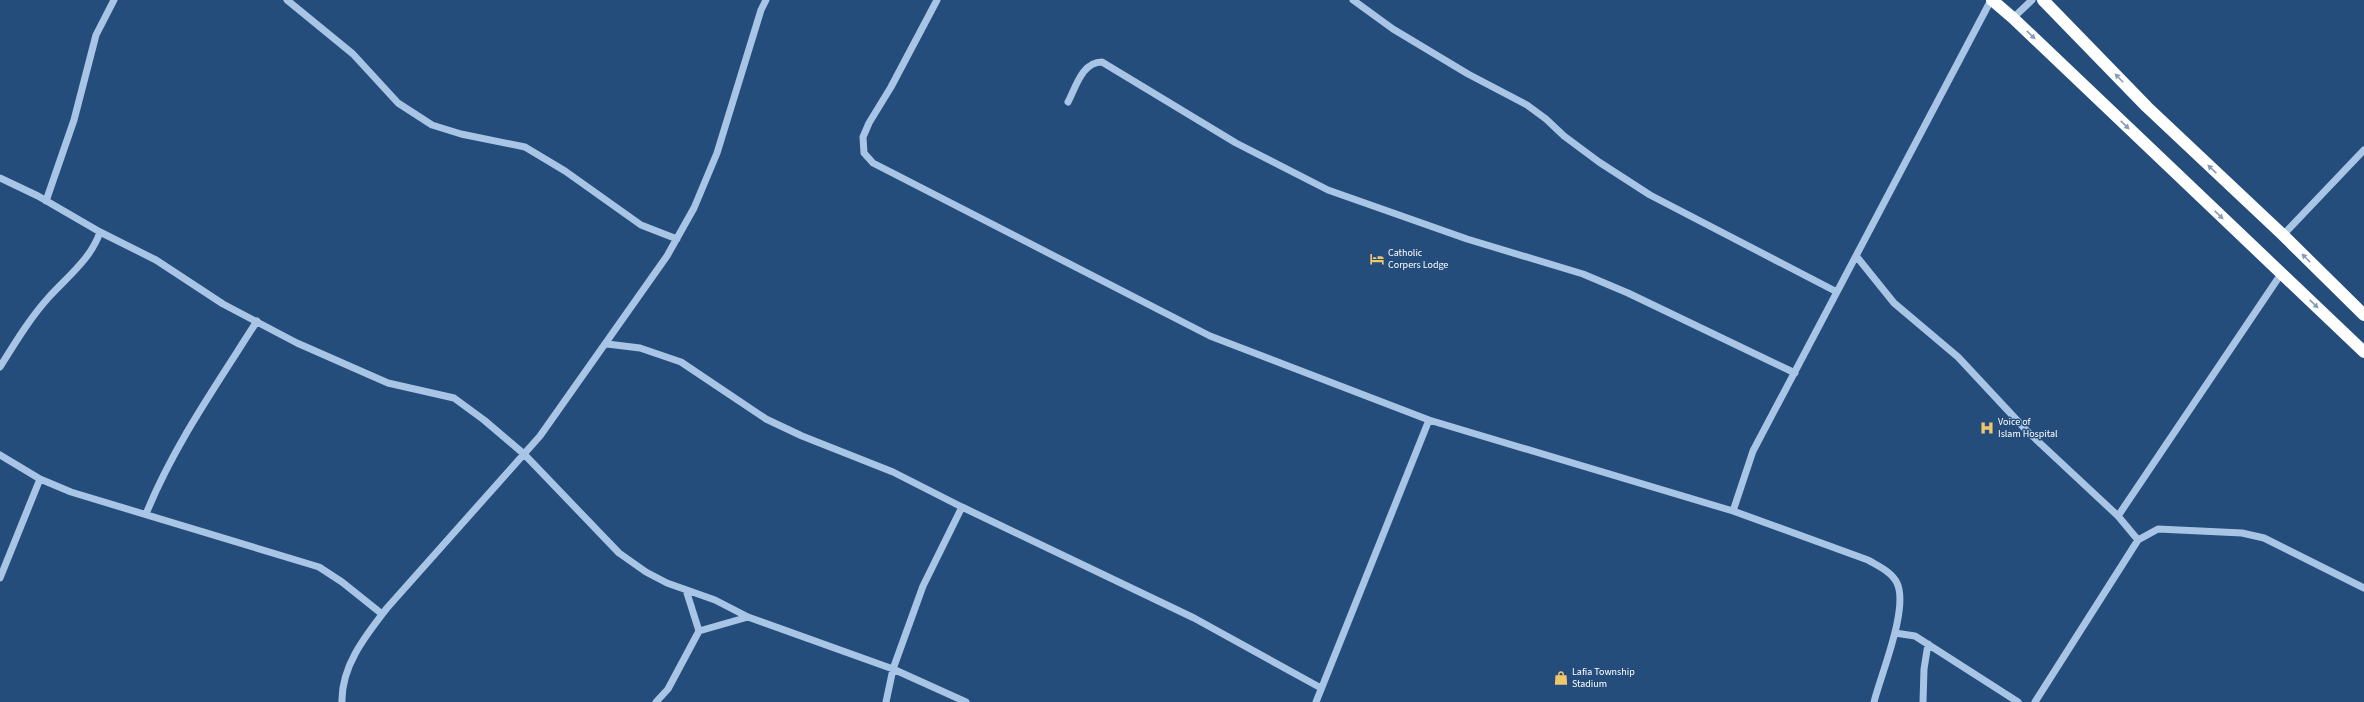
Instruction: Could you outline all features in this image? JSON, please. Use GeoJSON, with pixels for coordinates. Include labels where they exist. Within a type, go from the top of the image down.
{"type":"FeatureCollection","features":[{"type":"Feature","properties":{"kind":"highway"},"geometry":{"type":"LineString","coordinates":[[1992,0],[2013,18],[2364,352]]}},
{"type":"Feature","properties":{"kind":"highway"},"geometry":{"type":"LineString","coordinates":[[2043,0],[2147,107],[2283,235],[2364,316]]}},
{"type":"Feature","properties":{"kind":"street"},"geometry":{"type":"LineString","coordinates":[[46,201],[74,120],[96,36],[114,0]]}},
{"type":"Feature","properties":{"kind":"street"},"geometry":{"type":"LineString","coordinates":[[287,0],[353,54],[398,103],[432,125],[468,136],[525,148],[565,171],[641,225],[677,239]]}},
{"type":"Feature","properties":{"kind":"street"},"geometry":{"type":"LineString","coordinates":[[342,702],[343,688],[352,658],[382,614],[540,436],[607,344],[677,239],[694,208],[717,153],[761,10],[766,0]]}},
{"type":"Feature","properties":{"kind":"street"},"geometry":{"type":"LineString","coordinates":[[937,0],[891,87],[869,122],[863,137],[864,153],[873,163],[1210,336],[1429,420],[1733,512],[1868,560],[1885,570],[1896,582],[1900,594],[1896,633],[1874,702]]}},
{"type":"Feature","properties":{"kind":"street"},"geometry":{"type":"LineString","coordinates":[[1353,0],[1393,29],[1468,74],[1527,105],[1593,158],[1650,195],[1837,292]]}},
{"type":"Feature","properties":{"kind":"street"},"geometry":{"type":"LineString","coordinates":[[1733,512],[1753,451],[1992,0]]}},
{"type":"Feature","properties":{"kind":"street"},"geometry":{"type":"LineString","coordinates":[[2013,18],[2032,0]]}},
{"type":"Feature","properties":{"kind":"street"},"geometry":{"type":"LineString","coordinates":[[1068,102],[1083,72],[1090,64],[1102,62],[1236,143],[1328,190],[1467,239],[1582,274],[1628,293],[1795,373]]}},
{"type":"Feature","properties":{"kind":"street"},"geometry":{"type":"LineString","coordinates":[[2283,235],[2364,150]]}},
{"type":"Feature","properties":{"kind":"street"},"geometry":{"type":"LineString","coordinates":[[0,178],[46,201],[100,232],[156,260],[223,304],[297,343],[388,383],[454,398],[484,420],[524,454],[619,553],[646,572],[686,590],[714,600],[748,617],[893,669],[966,702]]}},
{"type":"Feature","properties":{"kind":"street"},"geometry":{"type":"LineString","coordinates":[[0,367],[26,327],[49,297],[75,271],[96,244],[100,232]]}},
{"type":"Feature","properties":{"kind":"street"},"geometry":{"type":"LineString","coordinates":[[1857,257],[1894,303],[1958,357],[2027,431],[2118,516],[2138,540]]}},
{"type":"Feature","properties":{"kind":"street"},"geometry":{"type":"LineString","coordinates":[[2118,516],[2281,274]]}},
{"type":"Feature","properties":{"kind":"street"},"geometry":{"type":"LineString","coordinates":[[146,514],[157,486],[193,422],[257,321]]}},
{"type":"Feature","properties":{"kind":"street"},"geometry":{"type":"LineString","coordinates":[[607,344],[640,348],[680,362],[766,419],[802,436],[893,472],[962,507],[1187,615],[1322,688]]}},
{"type":"Feature","properties":{"kind":"street"},"geometry":{"type":"LineString","coordinates":[[1316,702],[1429,420]]}},
{"type":"Feature","properties":{"kind":"street"},"geometry":{"type":"LineString","coordinates":[[0,455],[40,479],[71,492],[319,567],[342,582],[382,614]]}},
{"type":"Feature","properties":{"kind":"street"},"geometry":{"type":"LineString","coordinates":[[0,578],[40,479]]}},
{"type":"Feature","properties":{"kind":"street"},"geometry":{"type":"LineString","coordinates":[[886,702],[893,669],[923,586],[962,507]]}},
{"type":"Feature","properties":{"kind":"street"},"geometry":{"type":"LineString","coordinates":[[2035,702],[2138,540],[2158,529],[2242,533],[2264,538],[2364,588]]}},
{"type":"Feature","properties":{"kind":"street"},"geometry":{"type":"LineString","coordinates":[[656,702],[676,676],[699,631],[686,590]]}},
{"type":"Feature","properties":{"kind":"street"},"geometry":{"type":"LineString","coordinates":[[699,631],[748,617]]}},
{"type":"Feature","properties":{"kind":"street"},"geometry":{"type":"LineString","coordinates":[[1896,633],[1915,636],[2018,702]]}},
{"type":"Feature","properties":{"kind":"street"},"geometry":{"type":"LineString","coordinates":[[1923,702],[1924,669],[1928,644]]}},
{"type":"Feature","properties":{"kind":"place","name":"Catholic Corpers Lodge"},"geometry":{"type":"Point","coordinates":[1377,259]}},
{"type":"Feature","properties":{"kind":"place","name":"Voice of Islam Hospital"},"geometry":{"type":"Point","coordinates":[1987,428]}},
{"type":"Feature","properties":{"kind":"place","name":"Lafia Township Stadium"},"geometry":{"type":"Point","coordinates":[1561,678]}}]}
